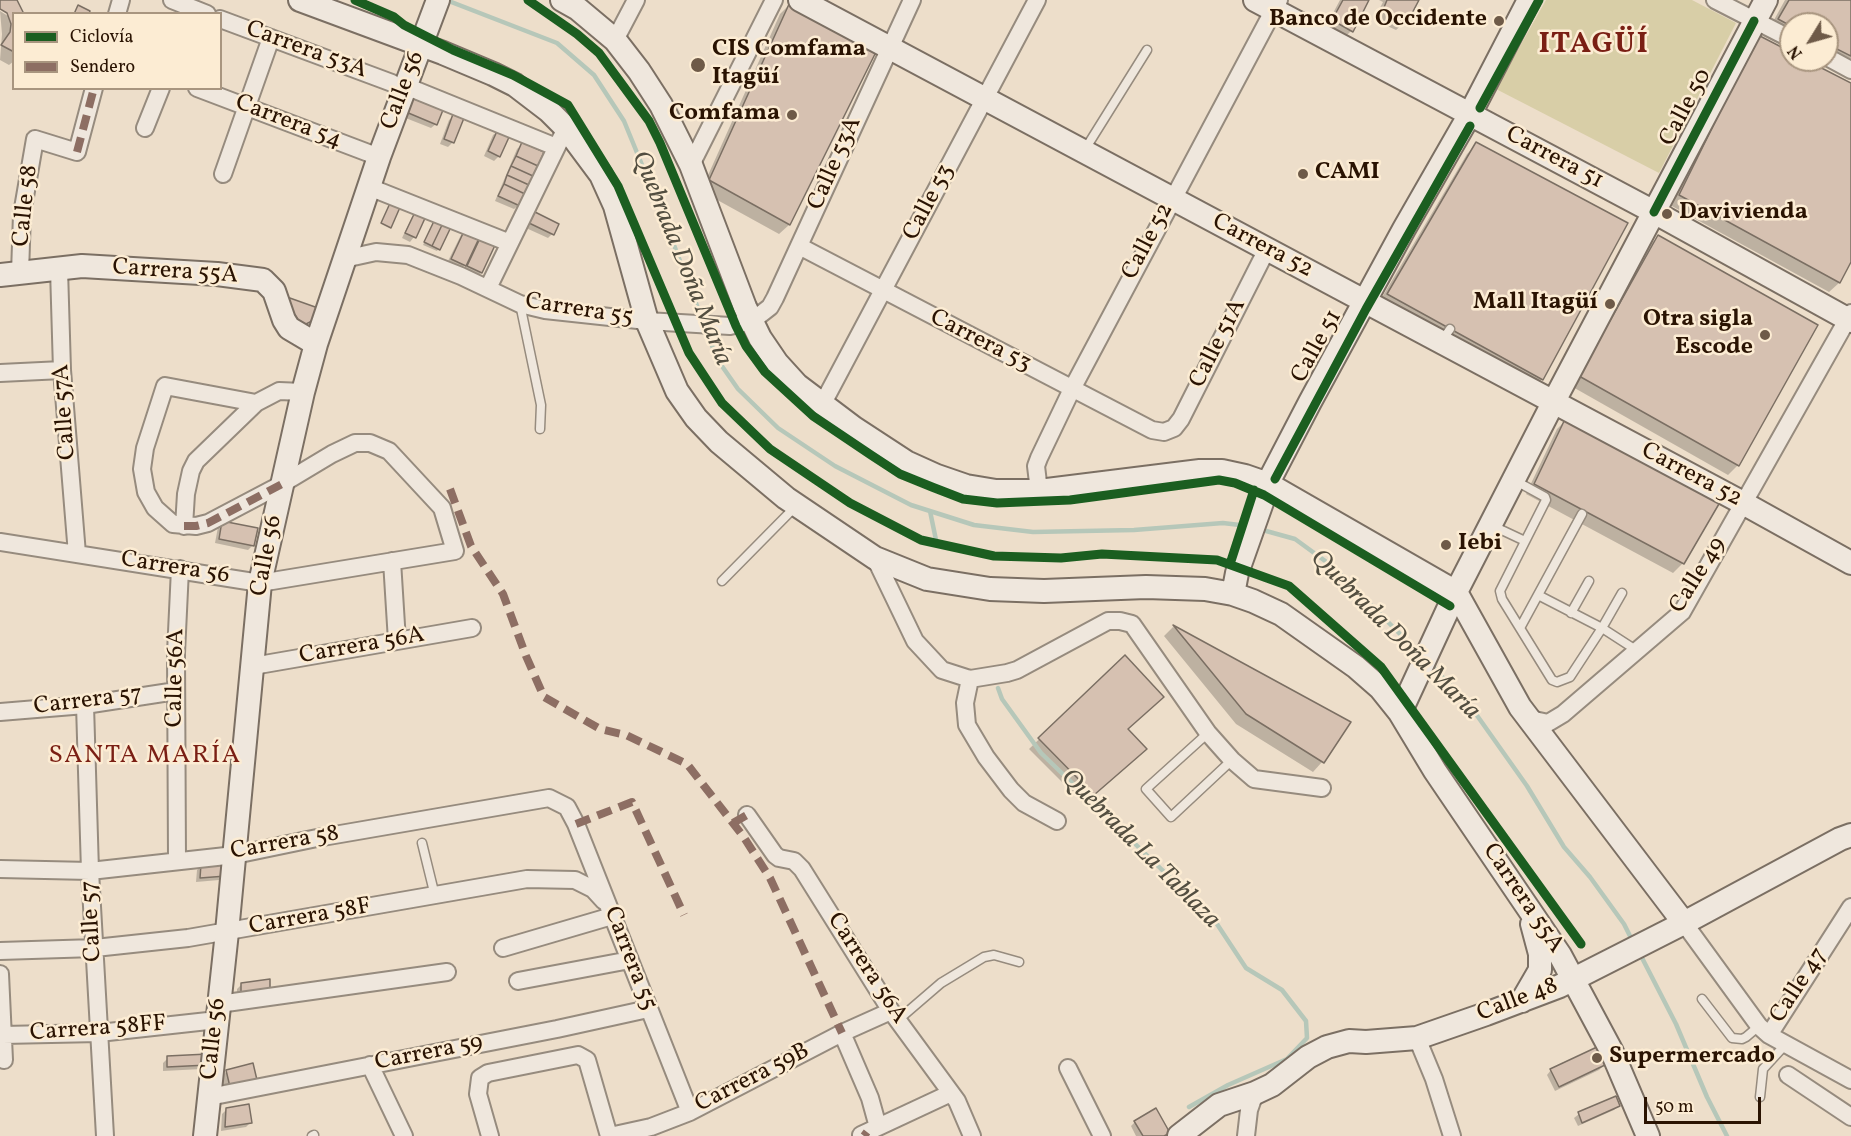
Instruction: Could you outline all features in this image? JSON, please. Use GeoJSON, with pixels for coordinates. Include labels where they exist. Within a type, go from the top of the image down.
{"type":"FeatureCollection","features":[{"type":"Feature","properties":{"kind":"street"},"geometry":{"type":"LineString","coordinates":[[171,0],[202,12]]}},
{"type":"Feature","properties":{"kind":"street"},"geometry":{"type":"LineString","coordinates":[[300,0],[443,53],[515,85],[549,111],[561,138],[601,175],[615,206],[647,321]]}},
{"type":"Feature","properties":{"kind":"street","name":"Calle 56"},"geometry":{"type":"LineString","coordinates":[[205,1136],[235,855],[260,583],[316,344],[379,158],[438,0]]}},
{"type":"Feature","properties":{"kind":"street"},"geometry":{"type":"LineString","coordinates":[[562,0],[578,9],[615,39],[661,105],[691,165],[760,338],[777,363],[797,385],[822,405],[906,462],[966,486],[996,491],[1039,491],[1200,471],[1222,471],[1266,488],[1454,598],[1520,706],[1675,928],[1764,1030],[1785,1045],[1851,1080]]}},
{"type":"Feature","properties":{"kind":"street"},"geometry":{"type":"LineString","coordinates":[[615,39],[636,0]]}},
{"type":"Feature","properties":{"kind":"street"},"geometry":{"type":"LineString","coordinates":[[691,165],[774,0]]}},
{"type":"Feature","properties":{"kind":"street","name":"Carrera 52"},"geometry":{"type":"LineString","coordinates":[[800,0],[1365,302],[1445,336],[1553,403],[1851,563]]}},
{"type":"Feature","properties":{"kind":"street","name":"Calle 53A"},"geometry":{"type":"LineString","coordinates":[[752,321],[770,307],[912,0]]}},
{"type":"Feature","properties":{"kind":"street","name":"Calle 53"},"geometry":{"type":"LineString","coordinates":[[822,405],[1037,0]]}},
{"type":"Feature","properties":{"kind":"street","name":"Calle 51"},"geometry":{"type":"LineString","coordinates":[[1235,584],[1266,488],[1404,229],[1470,114],[1529,0]]}},
{"type":"Feature","properties":{"kind":"street"},"geometry":{"type":"LineString","coordinates":[[1715,0],[1779,33]]}},
{"type":"Feature","properties":{"kind":"street","name":"Calle 50"},"geometry":{"type":"LineString","coordinates":[[1402,708],[1454,598],[1553,403],[1766,0]]}},
{"type":"Feature","properties":{"kind":"street","name":"Carrera 51"},"geometry":{"type":"LineString","coordinates":[[1269,4],[1850,318]]}},
{"type":"Feature","properties":{"kind":"street","name":"Calle 52"},"geometry":{"type":"LineString","coordinates":[[1039,491],[1036,466],[1039,458],[1269,4]]}},
{"type":"Feature","properties":{"kind":"street","name":"Carrera 53A"},"geometry":{"type":"LineString","coordinates":[[222,20],[392,83]]}},
{"type":"Feature","properties":{"kind":"street"},"geometry":{"type":"LineString","coordinates":[[223,174],[271,38]]}},
{"type":"Feature","properties":{"kind":"street","name":"Calle 58"},"geometry":{"type":"LineString","coordinates":[[10,274],[35,139],[76,152],[93,90]]}},
{"type":"Feature","properties":{"kind":"street"},"geometry":{"type":"LineString","coordinates":[[146,128],[160,90]]}},
{"type":"Feature","properties":{"kind":"street","name":"Carrera 54"},"geometry":{"type":"LineString","coordinates":[[202,90],[379,158]]}},
{"type":"Feature","properties":{"kind":"street"},"geometry":{"type":"LineString","coordinates":[[413,90],[561,138]]}},
{"type":"Feature","properties":{"kind":"street"},"geometry":{"type":"LineString","coordinates":[[488,288],[561,138]]}},
{"type":"Feature","properties":{"kind":"street"},"geometry":{"type":"LineString","coordinates":[[369,187],[510,243]]}},
{"type":"Feature","properties":{"kind":"street","name":"Carrera 53"},"geometry":{"type":"LineString","coordinates":[[799,246],[883,292],[1152,430],[1164,432]]}},
{"type":"Feature","properties":{"kind":"street","name":"Calle 51A"},"geometry":{"type":"LineString","coordinates":[[1164,432],[1174,428],[1181,418],[1267,249]]}},
{"type":"Feature","properties":{"kind":"street","name":"Carrera 55"},"geometry":{"type":"LineString","coordinates":[[344,259],[376,252],[408,255],[488,288],[520,304],[545,310],[671,323],[730,326],[752,321]]}},
{"type":"Feature","properties":{"kind":"street","name":"Carrera 55A"},"geometry":{"type":"LineString","coordinates":[[10,274],[82,266],[217,274],[262,280],[274,291],[284,320],[290,328],[316,344]]}},
{"type":"Feature","properties":{"kind":"street","name":"Calle 57A"},"geometry":{"type":"LineString","coordinates":[[59,269],[62,370],[77,554]]}},
{"type":"Feature","properties":{"kind":"street","name":"Calle 49"},"geometry":{"type":"LineString","coordinates":[[1530,719],[1548,723],[1563,714],[1682,612],[1850,318]]}},
{"type":"Feature","properties":{"kind":"street","name":"Carrera 55A"},"geometry":{"type":"LineString","coordinates":[[647,321],[676,391],[696,418],[719,442],[797,505],[875,558],[927,579],[990,589],[1044,591],[1146,587],[1205,589],[1235,584],[1253,601],[1281,614],[1356,667],[1402,708],[1435,771],[1575,979],[1612,1052],[1648,1136]]}},
{"type":"Feature","properties":{"kind":"street"},"geometry":{"type":"LineString","coordinates":[[0,373],[62,370]]}},
{"type":"Feature","properties":{"kind":"street"},"geometry":{"type":"LineString","coordinates":[[256,403],[165,386],[144,448],[142,469],[146,492],[155,507],[173,524],[196,526],[208,523],[282,484]]}},
{"type":"Feature","properties":{"kind":"street"},"geometry":{"type":"LineString","coordinates":[[184,526],[186,494],[191,471],[196,461],[256,403],[279,391],[303,392]]}},
{"type":"Feature","properties":{"kind":"street","name":"Carrera 56"},"geometry":{"type":"LineString","coordinates":[[0,542],[260,583],[455,551],[442,508],[389,451],[370,442],[355,443],[282,484]]}},
{"type":"Feature","properties":{"kind":"street"},"geometry":{"type":"LineString","coordinates":[[875,558],[915,641],[942,670],[970,679],[1017,670],[1108,621],[1132,624],[1208,733],[1232,760],[1254,779],[1322,788]]}},
{"type":"Feature","properties":{"kind":"street"},"geometry":{"type":"LineString","coordinates":[[392,561],[397,641]]}},
{"type":"Feature","properties":{"kind":"street","name":"Calle 56A"},"geometry":{"type":"LineString","coordinates":[[177,860],[176,691],[180,569]]}},
{"type":"Feature","properties":{"kind":"street","name":"Carrera 56A"},"geometry":{"type":"LineString","coordinates":[[253,666],[472,628]]}},
{"type":"Feature","properties":{"kind":"street"},"geometry":{"type":"LineString","coordinates":[[970,679],[965,703],[967,725],[986,757],[1024,803],[1057,821]]}},
{"type":"Feature","properties":{"kind":"street","name":"Carrera 57"},"geometry":{"type":"LineString","coordinates":[[0,712],[85,705],[176,691]]}},
{"type":"Feature","properties":{"kind":"street","name":"Calle 57"},"geometry":{"type":"LineString","coordinates":[[85,705],[90,872],[105,1136]]}},
{"type":"Feature","properties":{"kind":"street","name":"Carrera 58"},"geometry":{"type":"LineString","coordinates":[[0,869],[90,872],[235,855],[317,838],[549,798],[567,807]]}},
{"type":"Feature","properties":{"kind":"street","name":"Carrera 55"},"geometry":{"type":"LineString","coordinates":[[567,807],[576,824],[690,1112]]}},
{"type":"Feature","properties":{"kind":"street","name":"Carrera 56A"},"geometry":{"type":"LineString","coordinates":[[747,815],[775,855],[794,861],[802,869],[894,1016],[951,1093],[972,1136]]}},
{"type":"Feature","properties":{"kind":"street","name":"Calle 48"},"geometry":{"type":"LineString","coordinates":[[1179,1136],[1219,1105],[1272,1085],[1308,1057],[1328,1047],[1349,1041],[1417,1038],[1522,1001],[1575,979],[1619,957],[1851,835]]}},
{"type":"Feature","properties":{"kind":"street","name":"Carrera 58F"},"geometry":{"type":"LineString","coordinates":[[0,951],[95,948],[227,932],[527,879],[575,880],[593,888],[610,911]]}},
{"type":"Feature","properties":{"kind":"street","name":"Calle 47"},"geometry":{"type":"LineString","coordinates":[[1764,1030],[1851,908]]}},
{"type":"Feature","properties":{"kind":"street"},"geometry":{"type":"LineString","coordinates":[[1522,1001],[1540,970],[1540,954],[1528,909]]}},
{"type":"Feature","properties":{"kind":"street"},"geometry":{"type":"LineString","coordinates":[[503,948],[610,911]]}},
{"type":"Feature","properties":{"kind":"street"},"geometry":{"type":"LineString","coordinates":[[518,981],[630,960]]}},
{"type":"Feature","properties":{"kind":"street","name":"Carrera 58FF"},"geometry":{"type":"LineString","coordinates":[[4,1060],[3,1035],[99,1033],[447,972]]}},
{"type":"Feature","properties":{"kind":"street"},"geometry":{"type":"LineString","coordinates":[[0,974],[3,1035]]}},
{"type":"Feature","properties":{"kind":"street","name":"Carrera 59"},"geometry":{"type":"LineString","coordinates":[[209,1097],[648,1009]]}},
{"type":"Feature","properties":{"kind":"street","name":"Carrera 59B"},"geometry":{"type":"LineString","coordinates":[[610,1136],[651,1127],[690,1112],[842,1033],[894,1016]]}},
{"type":"Feature","properties":{"kind":"street"},"geometry":{"type":"LineString","coordinates":[[842,1033],[870,1098],[878,1127]]}},
{"type":"Feature","properties":{"kind":"street"},"geometry":{"type":"LineString","coordinates":[[1417,1038],[1434,1079],[1452,1136]]}},
{"type":"Feature","properties":{"kind":"street"},"geometry":{"type":"LineString","coordinates":[[490,1136],[478,1094],[480,1078],[488,1073],[578,1055],[587,1060],[610,1136]]}},
{"type":"Feature","properties":{"kind":"street"},"geometry":{"type":"LineString","coordinates":[[370,1065],[404,1136]]}},
{"type":"Feature","properties":{"kind":"street"},"geometry":{"type":"LineString","coordinates":[[1068,1068],[1102,1136]]}},
{"type":"Feature","properties":{"kind":"street"},"geometry":{"type":"LineString","coordinates":[[1788,1076],[1851,1117]]}},
{"type":"Feature","properties":{"kind":"street"},"geometry":{"type":"LineString","coordinates":[[861,1135],[951,1093]]}},
{"type":"Feature","properties":{"kind":"street"},"geometry":{"type":"LineString","coordinates":[[1246,1136],[1249,1110],[1255,1093]]}},
{"type":"Feature","properties":{"kind":"lane"},"geometry":{"type":"LineString","coordinates":[[1084,151],[1147,50]]}},
{"type":"Feature","properties":{"kind":"lane"},"geometry":{"type":"LineString","coordinates":[[520,304],[542,405],[540,429]]}},
{"type":"Feature","properties":{"kind":"lane"},"geometry":{"type":"LineString","coordinates":[[1514,479],[1545,497],[1546,500],[1500,591],[1502,599],[1552,680],[1557,682],[1570,677],[1622,593]]}},
{"type":"Feature","properties":{"kind":"lane"},"geometry":{"type":"LineString","coordinates":[[722,581],[797,505]]}},
{"type":"Feature","properties":{"kind":"lane"},"geometry":{"type":"LineString","coordinates":[[1521,628],[1582,514]]}},
{"type":"Feature","properties":{"kind":"lane"},"geometry":{"type":"LineString","coordinates":[[1491,525],[1525,541]]}},
{"type":"Feature","properties":{"kind":"lane"},"geometry":{"type":"LineString","coordinates":[[1571,613],[1589,580]]}},
{"type":"Feature","properties":{"kind":"lane"},"geometry":{"type":"LineString","coordinates":[[1539,595],[1602,628],[1636,650]]}},
{"type":"Feature","properties":{"kind":"lane"},"geometry":{"type":"LineString","coordinates":[[1208,733],[1146,789],[1171,817],[1232,760]]}},
{"type":"Feature","properties":{"kind":"lane"},"geometry":{"type":"LineString","coordinates":[[423,843],[435,896]]}},
{"type":"Feature","properties":{"kind":"lane"},"geometry":{"type":"LineString","coordinates":[[894,1016],[941,983],[984,957],[994,955],[1019,962]]}},
{"type":"Feature","properties":{"kind":"lane"},"geometry":{"type":"LineString","coordinates":[[1702,999],[1732,1038],[1742,1039],[1764,1030]]}},
{"type":"Feature","properties":{"kind":"lane"},"geometry":{"type":"LineString","coordinates":[[1760,1097],[1763,1069],[1785,1045]]}},
{"type":"Feature","properties":{"kind":"shaded area"},"geometry":{"type":"Polygon","coordinates":[[[1546,0],[1692,0],[1736,23],[1659,173],[1496,89],[1546,0]]]}},
{"type":"Feature","properties":{"kind":"building"},"geometry":{"type":"Polygon","coordinates":[[[0,0],[17,0],[23,12],[12,12],[12,51],[1,45],[10,32],[11,24],[7,13],[0,9],[0,0]]]}},
{"type":"Feature","properties":{"kind":"building"},"geometry":{"type":"Polygon","coordinates":[[[1343,0],[1369,0],[1353,32],[1332,20],[1343,0]]]}},
{"type":"Feature","properties":{"kind":"building"},"geometry":{"type":"Polygon","coordinates":[[[1387,0],[1419,0],[1408,21],[1383,10],[1387,0]]]}},
{"type":"Feature","properties":{"kind":"building"},"geometry":{"type":"Polygon","coordinates":[[[1789,0],[1851,0],[1851,56],[1839,50],[1839,12],[1782,12],[1789,0]]]}},
{"type":"Feature","properties":{"kind":"building","name":"Comfama"},"geometry":{"type":"Polygon","coordinates":[[[790,2],[877,50],[790,225],[709,180],[790,2]]]}},
{"type":"Feature","properties":{"kind":"building"},"geometry":{"type":"Polygon","coordinates":[[[78,5],[90,11],[90,12],[75,12],[78,5]]]}},
{"type":"Feature","properties":{"kind":"building"},"geometry":{"type":"Polygon","coordinates":[[[1758,35],[1779,46],[1779,72],[1829,72],[1851,83],[1851,262],[1840,283],[1679,195],[1758,35]]]}},
{"type":"Feature","properties":{"kind":"building"},"geometry":{"type":"Polygon","coordinates":[[[412,98],[443,110],[437,125],[406,112],[412,98]]]}},
{"type":"Feature","properties":{"kind":"building"},"geometry":{"type":"Polygon","coordinates":[[[453,114],[464,118],[454,143],[444,139],[453,114]]]}},
{"type":"Feature","properties":{"kind":"building"},"geometry":{"type":"Polygon","coordinates":[[[498,129],[510,135],[500,157],[488,151],[498,129]]]}},
{"type":"Feature","properties":{"kind":"building"},"geometry":{"type":"Polygon","coordinates":[[[522,142],[544,152],[538,166],[516,156],[522,142]]]}},
{"type":"Feature","properties":{"kind":"building"},"geometry":{"type":"Polygon","coordinates":[[[1476,142],[1628,223],[1543,380],[1387,294],[1476,142]]]}},
{"type":"Feature","properties":{"kind":"building"},"geometry":{"type":"Polygon","coordinates":[[[516,156],[538,166],[533,176],[511,166],[516,156]]]}},
{"type":"Feature","properties":{"kind":"building"},"geometry":{"type":"Polygon","coordinates":[[[511,166],[533,176],[529,185],[507,175],[511,166]]]}},
{"type":"Feature","properties":{"kind":"building"},"geometry":{"type":"Polygon","coordinates":[[[507,175],[529,185],[525,194],[504,184],[507,175]]]}},
{"type":"Feature","properties":{"kind":"building"},"geometry":{"type":"Polygon","coordinates":[[[504,184],[525,194],[520,206],[498,196],[504,184]]]}},
{"type":"Feature","properties":{"kind":"building"},"geometry":{"type":"Polygon","coordinates":[[[391,201],[401,205],[391,228],[381,223],[391,201]]]}},
{"type":"Feature","properties":{"kind":"building"},"geometry":{"type":"Polygon","coordinates":[[[416,210],[426,216],[416,238],[405,233],[416,210]]]}},
{"type":"Feature","properties":{"kind":"building"},"geometry":{"type":"Polygon","coordinates":[[[535,212],[559,224],[554,235],[529,223],[535,212]]]}},
{"type":"Feature","properties":{"kind":"building"},"geometry":{"type":"Polygon","coordinates":[[[435,219],[443,223],[432,246],[424,242],[435,219]]]}},
{"type":"Feature","properties":{"kind":"building"},"geometry":{"type":"Polygon","coordinates":[[[443,223],[451,227],[440,250],[432,246],[443,223]]]}},
{"type":"Feature","properties":{"kind":"building"},"geometry":{"type":"Polygon","coordinates":[[[466,227],[481,234],[466,266],[451,259],[466,227]]]}},
{"type":"Feature","properties":{"kind":"building"},"geometry":{"type":"Polygon","coordinates":[[[482,234],[497,241],[482,273],[467,266],[482,234]]]}},
{"type":"Feature","properties":{"kind":"building"},"geometry":{"type":"Polygon","coordinates":[[[1658,235],[1818,325],[1739,466],[1579,376],[1658,235]]]}},
{"type":"Feature","properties":{"kind":"building"},"geometry":{"type":"Polygon","coordinates":[[[287,297],[318,308],[314,320],[302,326],[287,297]]]}},
{"type":"Feature","properties":{"kind":"building"},"geometry":{"type":"Polygon","coordinates":[[[1566,417],[1723,497],[1684,564],[1534,484],[1566,417]]]}},
{"type":"Feature","properties":{"kind":"building"},"geometry":{"type":"Polygon","coordinates":[[[222,521],[258,528],[254,546],[219,539],[222,521]]]}},
{"type":"Feature","properties":{"kind":"building"},"geometry":{"type":"Polygon","coordinates":[[[1173,625],[1351,722],[1324,763],[1246,714],[1173,625]]]}},
{"type":"Feature","properties":{"kind":"building"},"geometry":{"type":"Polygon","coordinates":[[[1125,655],[1164,697],[1128,729],[1147,749],[1094,795],[1038,738],[1125,655]]]}},
{"type":"Feature","properties":{"kind":"building"},"geometry":{"type":"Polygon","coordinates":[[[227,862],[226,876],[200,878],[201,864],[227,862]]]}},
{"type":"Feature","properties":{"kind":"building"},"geometry":{"type":"Polygon","coordinates":[[[270,979],[270,992],[241,997],[241,983],[270,979]]]}},
{"type":"Feature","properties":{"kind":"building"},"geometry":{"type":"Polygon","coordinates":[[[1597,1047],[1605,1065],[1559,1087],[1550,1069],[1597,1047]]]}},
{"type":"Feature","properties":{"kind":"building"},"geometry":{"type":"Polygon","coordinates":[[[208,1054],[208,1065],[167,1067],[167,1056],[208,1054]]]}},
{"type":"Feature","properties":{"kind":"building"},"geometry":{"type":"Polygon","coordinates":[[[253,1063],[257,1080],[230,1087],[226,1070],[253,1063]]]}},
{"type":"Feature","properties":{"kind":"building"},"geometry":{"type":"Polygon","coordinates":[[[1616,1096],[1620,1106],[1582,1123],[1578,1112],[1616,1096]]]}},
{"type":"Feature","properties":{"kind":"building"},"geometry":{"type":"Polygon","coordinates":[[[249,1104],[252,1123],[225,1127],[226,1108],[249,1104]]]}},
{"type":"Feature","properties":{"kind":"building"},"geometry":{"type":"Polygon","coordinates":[[[1156,1108],[1170,1133],[1164,1136],[1143,1136],[1134,1121],[1156,1108]]]}},
{"type":"Feature","properties":{"kind":"waterway","name":"Quebrada Doña María"},"geometry":{"type":"LineString","coordinates":[[446,0],[557,43],[594,75],[624,121],[702,319]]}},
{"type":"Feature","properties":{"kind":"waterway","name":"Quebrada Doña María"},"geometry":{"type":"LineString","coordinates":[[705,327],[717,359],[738,389],[778,428],[835,466],[911,505],[974,525],[1033,532],[1134,530],[1223,523],[1248,526]]}},
{"type":"Feature","properties":{"kind":"waterway","name":"Quebrada La Tablaza"},"geometry":{"type":"LineString","coordinates":[[930,511],[936,540]]}},
{"type":"Feature","properties":{"kind":"waterway","name":"Quebrada Doña María"},"geometry":{"type":"LineString","coordinates":[[1259,529],[1295,539],[1332,566],[1420,654]]}},
{"type":"Feature","properties":{"kind":"waterway","name":"Quebrada Doña María"},"geometry":{"type":"LineString","coordinates":[[1430,664],[1471,707],[1527,786],[1564,847],[1590,877],[1624,924],[1633,942]]}},
{"type":"Feature","properties":{"kind":"waterway","name":"Quebrada La Tablaza"},"geometry":{"type":"LineString","coordinates":[[998,688],[1002,699],[1041,753],[1215,921],[1246,968],[1282,990],[1306,1021],[1307,1038],[1287,1059],[1228,1085],[1189,1107]]}},
{"type":"Feature","properties":{"kind":"waterway","name":"Quebrada Doña María"},"geometry":{"type":"LineString","coordinates":[[1639,952],[1676,1024],[1707,1097],[1727,1136]]}},
{"type":"Feature","properties":{"kind":"marked path"},"geometry":{"type":"LineString","coordinates":[[77,152],[93,90]]}},
{"type":"Feature","properties":{"kind":"marked path"},"geometry":{"type":"LineString","coordinates":[[184,526],[208,523],[282,484]]}},
{"type":"Feature","properties":{"kind":"marked path"},"geometry":{"type":"LineString","coordinates":[[450,489],[471,546],[503,594],[544,697],[600,729],[626,735],[687,764],[743,836],[770,878],[842,1033]]}},
{"type":"Feature","properties":{"kind":"marked path"},"geometry":{"type":"LineString","coordinates":[[576,824],[632,802],[684,915]]}},
{"type":"Feature","properties":{"kind":"marked path"},"geometry":{"type":"LineString","coordinates":[[733,823],[747,815]]}},
{"type":"Feature","properties":{"kind":"marked path"},"geometry":{"type":"LineString","coordinates":[[864,1136],[867,1132]]}},
{"type":"Feature","properties":{"kind":"cycle path"},"geometry":{"type":"LineString","coordinates":[[355,0],[394,17],[404,25],[453,50],[513,75],[568,105],[618,186],[689,353],[722,403],[770,449],[850,503],[921,540],[994,556],[1061,558],[1102,554],[1217,560],[1289,586],[1381,667],[1581,944]]}},
{"type":"Feature","properties":{"kind":"cycle path"},"geometry":{"type":"LineString","coordinates":[[528,0],[577,34],[599,53],[649,121],[736,326],[746,346],[765,372],[813,416],[871,455],[900,474],[963,499],[997,503],[1070,500],[1219,480],[1235,483],[1264,495],[1450,606]]}},
{"type":"Feature","properties":{"kind":"cycle path"},"geometry":{"type":"LineString","coordinates":[[1480,108],[1539,0]]}},
{"type":"Feature","properties":{"kind":"cycle path"},"geometry":{"type":"LineString","coordinates":[[1654,212],[1754,21]]}},
{"type":"Feature","properties":{"kind":"cycle path"},"geometry":{"type":"LineString","coordinates":[[1275,479],[1366,309],[1470,126]]}},
{"type":"Feature","properties":{"kind":"cycle path"},"geometry":{"type":"LineString","coordinates":[[1230,564],[1254,490]]}},
{"type":"Feature","properties":{"kind":"place","name":"Banco de Occidente"},"geometry":{"type":"Point","coordinates":[1499,21]}},
{"type":"Feature","properties":{"kind":"place","name":"CIS Comfama Itagüí"},"geometry":{"type":"Point","coordinates":[698,65]}},
{"type":"Feature","properties":{"kind":"place","name":"Comfama"},"geometry":{"type":"Point","coordinates":[792,115]}},
{"type":"Feature","properties":{"kind":"place","name":"CAMI"},"geometry":{"type":"Point","coordinates":[1303,174]}},
{"type":"Feature","properties":{"kind":"place","name":"Davivienda"},"geometry":{"type":"Point","coordinates":[1667,214]}},
{"type":"Feature","properties":{"kind":"place","name":"Mall Itagüí"},"geometry":{"type":"Point","coordinates":[1610,304]}},
{"type":"Feature","properties":{"kind":"place","name":"Otra sigla Escode"},"geometry":{"type":"Point","coordinates":[1765,335]}},
{"type":"Feature","properties":{"kind":"place","name":"Iebi"},"geometry":{"type":"Point","coordinates":[1446,545]}},
{"type":"Feature","properties":{"kind":"place","name":"Supermercado"},"geometry":{"type":"Point","coordinates":[1597,1058]}},
{"type":"Feature","properties":{"kind":"district","name":"ITAGÜÍ"},"geometry":{"type":"Point","coordinates":[1594,46]}},
{"type":"Feature","properties":{"kind":"district","name":"SANTA MARÍA"},"geometry":{"type":"Point","coordinates":[145,757]}}]}
